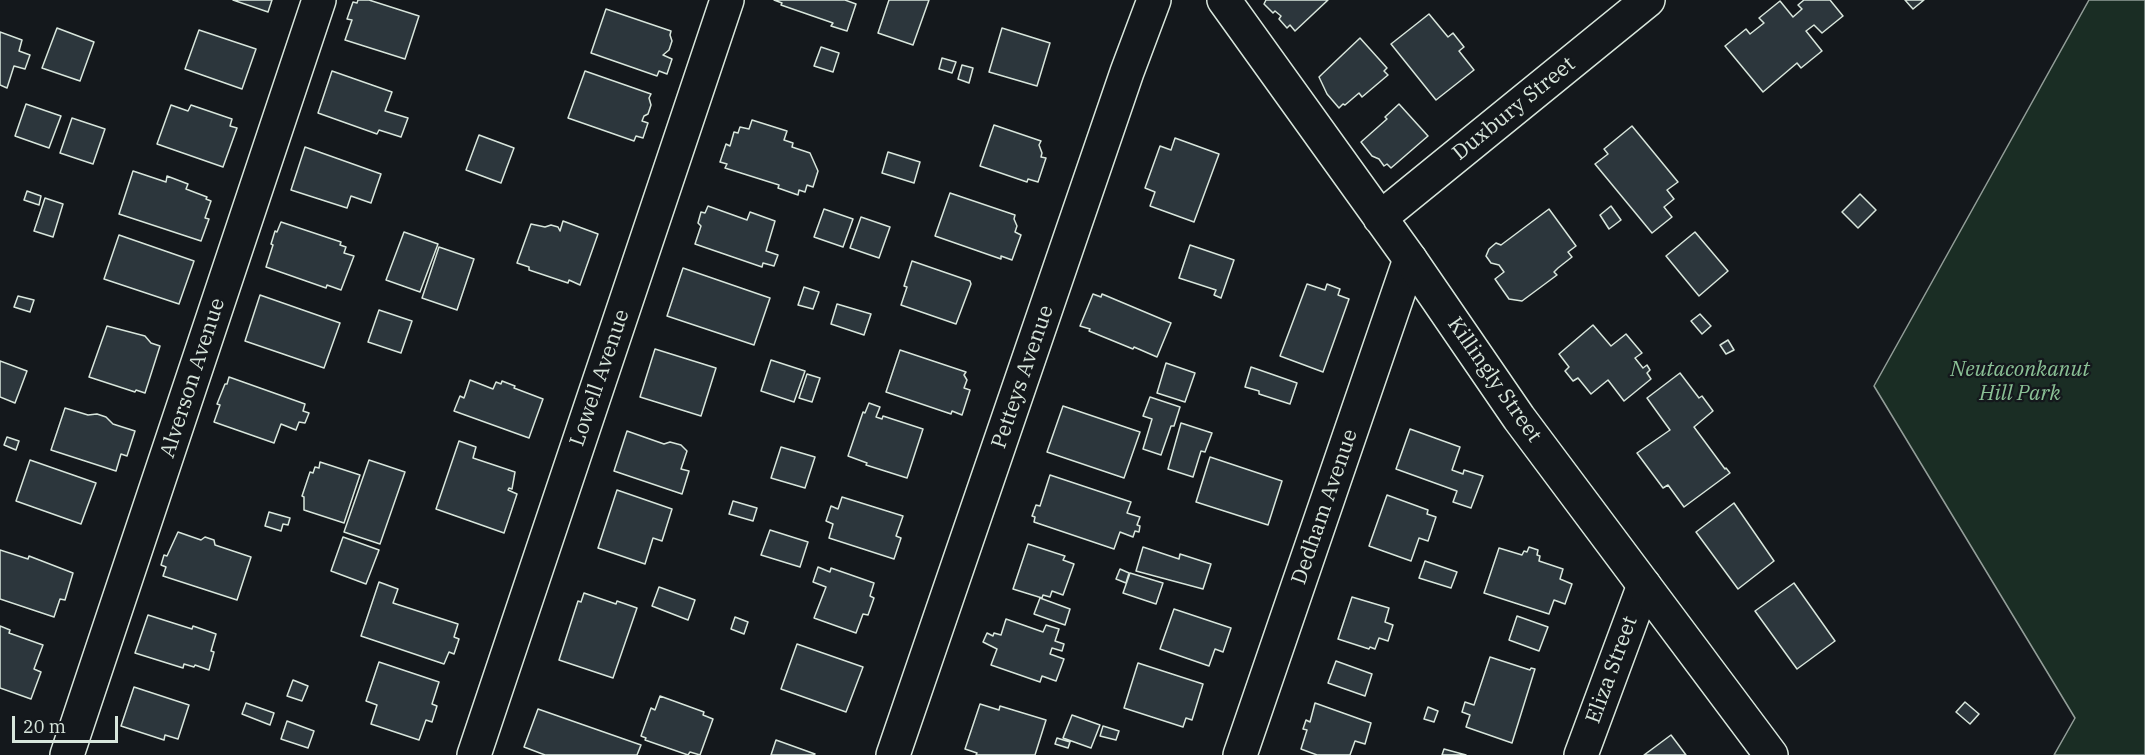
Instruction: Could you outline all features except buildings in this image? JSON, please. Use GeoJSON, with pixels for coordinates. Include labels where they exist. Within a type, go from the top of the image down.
{"type":"FeatureCollection","features":[{"type":"Feature","properties":{"kind":"street","name":"Alverson Avenue"},"geometry":{"type":"LineString","coordinates":[[67,755],[319,0]]}},
{"type":"Feature","properties":{"kind":"street","name":"Lowell Avenue"},"geometry":{"type":"LineString","coordinates":[[474,755],[727,0]]}},
{"type":"Feature","properties":{"kind":"street","name":"Petteys Avenue"},"geometry":{"type":"LineString","coordinates":[[893,755],[1123,83],[1154,0]]}},
{"type":"Feature","properties":{"kind":"street","name":"Killingly Street"},"geometry":{"type":"LineString","coordinates":[[1224,0],[1410,259],[1519,418],[1771,755]]}},
{"type":"Feature","properties":{"kind":"street","name":"Duxbury Street"},"geometry":{"type":"LineString","coordinates":[[1380,218],[1648,0]]}},
{"type":"Feature","properties":{"kind":"street","name":"Dedham Avenue"},"geometry":{"type":"LineString","coordinates":[[1240,755],[1410,259]]}},
{"type":"Feature","properties":{"kind":"street","name":"Eliza Street"},"geometry":{"type":"LineString","coordinates":[[1581,755],[1644,585]]}},
{"type":"Feature","properties":{"kind":"green space","name":"Neutaconkanut Hill Park"},"geometry":{"type":"Polygon","coordinates":[[[2089,0],[2145,0],[2145,755],[2054,755],[2075,718],[1874,386],[2089,0]]]}}]}
